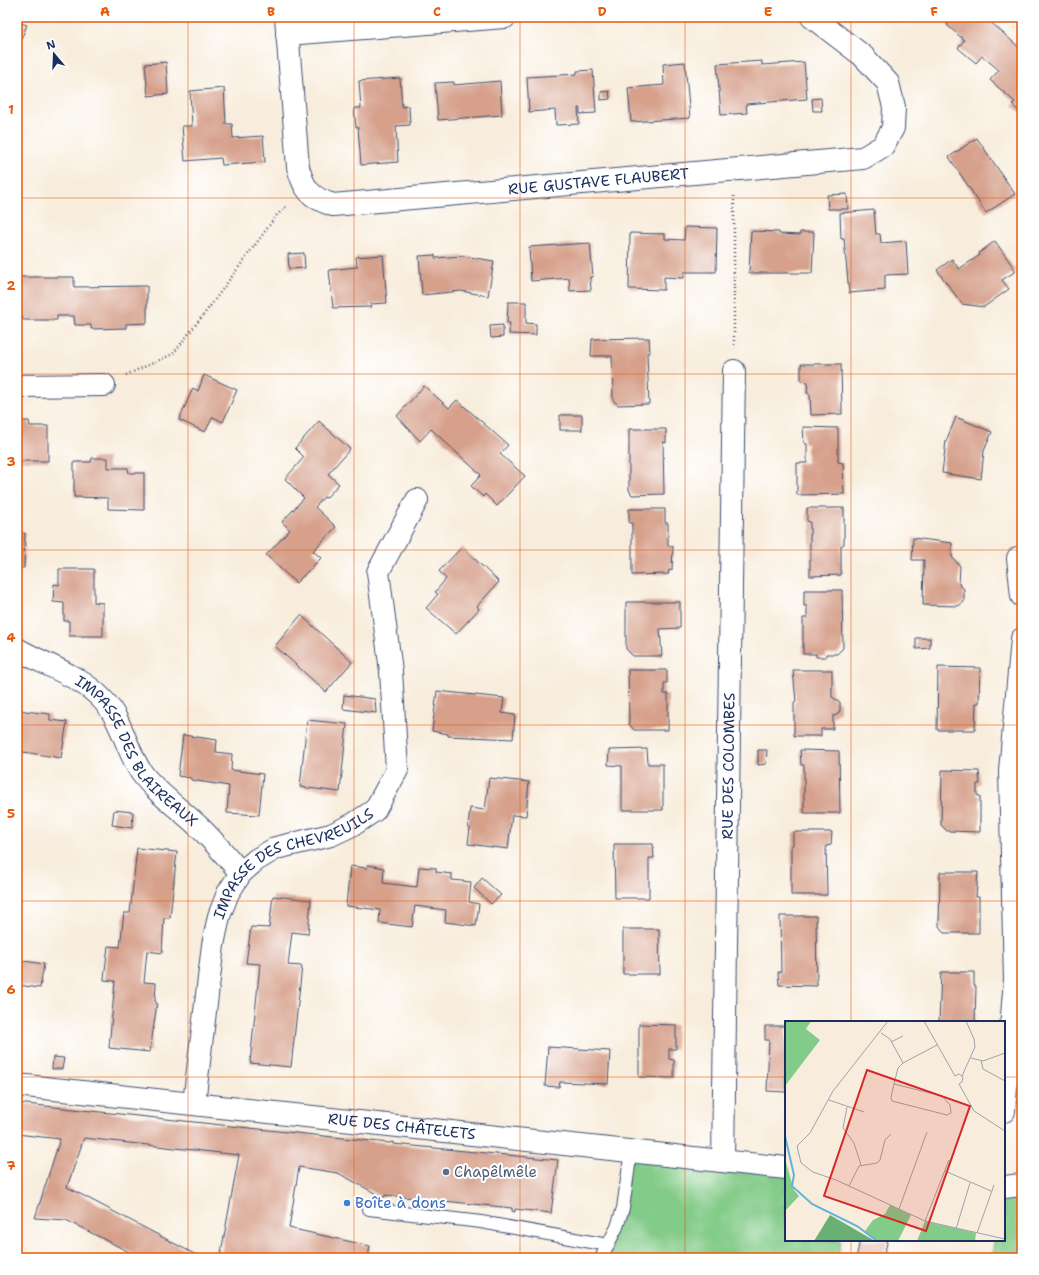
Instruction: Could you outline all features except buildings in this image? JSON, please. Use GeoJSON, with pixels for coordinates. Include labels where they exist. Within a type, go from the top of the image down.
{"type":"FeatureCollection","features":[{"type":"Feature","properties":{"kind":"street","name":"RUE GUSTAVE FLAUBERT"},"geometry":{"type":"LineString","coordinates":[[505,17],[286,25],[298,167],[306,188],[318,200],[333,205],[863,158],[883,146],[893,128],[894,107],[888,83],[863,56],[812,17]]}},
{"type":"Feature","properties":{"kind":"street","name":"RUE DES COLOMBES"},"geometry":{"type":"LineString","coordinates":[[723,1161],[734,371]]}},
{"type":"Feature","properties":{"kind":"street"},"geometry":{"type":"LineString","coordinates":[[17,386],[104,385]]}},
{"type":"Feature","properties":{"kind":"street","name":"IMPASSE DES CHEVREUILS"},"geometry":{"type":"LineString","coordinates":[[194,1103],[213,945],[219,916],[228,893],[241,873],[256,860],[276,848],[331,835],[354,824],[375,810],[397,770],[391,671],[378,572],[417,500]]}},
{"type":"Feature","properties":{"kind":"street"},"geometry":{"type":"LineString","coordinates":[[1018,558],[1022,596]]}},
{"type":"Feature","properties":{"kind":"street"},"geometry":{"type":"LineString","coordinates":[[1005,1099],[1015,980],[1010,771],[1021,673],[1022,639]]}},
{"type":"Feature","properties":{"kind":"street","name":"IMPASSE DES BLAIREAUX"},"geometry":{"type":"LineString","coordinates":[[17,649],[66,674],[90,688],[103,699],[113,712],[141,772],[156,790],[199,826],[241,873]]}},
{"type":"Feature","properties":{"kind":"street","name":"RUE DES CHÂTELETS"},"geometry":{"type":"LineString","coordinates":[[17,1085],[785,1168]]}},
{"type":"Feature","properties":{"kind":"street"},"geometry":{"type":"LineString","coordinates":[[1005,1187],[1022,1186]]}},
{"type":"Feature","properties":{"kind":"lane"},"geometry":{"type":"LineString","coordinates":[[601,1258],[617,1227],[623,1208],[631,1151]]}},
{"type":"Feature","properties":{"kind":"lane"},"geometry":{"type":"LineString","coordinates":[[369,1209],[480,1222],[608,1245]]}},
{"type":"Feature","properties":{"kind":"path"},"geometry":{"type":"LineString","coordinates":[[734,169],[734,371]]}},
{"type":"Feature","properties":{"kind":"path"},"geometry":{"type":"LineString","coordinates":[[104,385],[173,354],[277,215],[306,188]]}},
{"type":"Feature","properties":{"kind":"green space"},"geometry":{"type":"Polygon","coordinates":[[[631,1151],[785,1167],[785,1241],[841,1241],[838,1258],[597,1258],[608,1245],[631,1151]]]}},
{"type":"Feature","properties":{"kind":"green space"},"geometry":{"type":"Polygon","coordinates":[[[1022,1185],[1022,1258],[992,1258],[994,1241],[1005,1241],[1005,1187],[1022,1185]]]}},
{"type":"Feature","properties":{"kind":"place","name":"Chapêlmêle"},"geometry":{"type":"Point","coordinates":[446,1172]}},
{"type":"Feature","properties":{"kind":"place","name":"Boîte à dons"},"geometry":{"type":"Point","coordinates":[347,1203]}}]}
